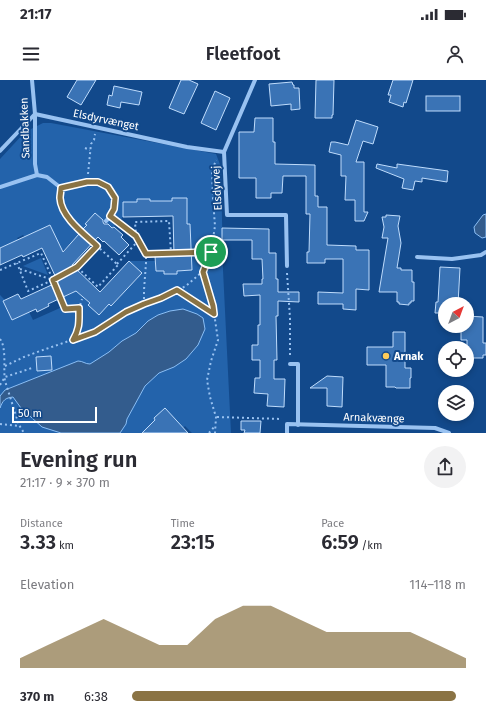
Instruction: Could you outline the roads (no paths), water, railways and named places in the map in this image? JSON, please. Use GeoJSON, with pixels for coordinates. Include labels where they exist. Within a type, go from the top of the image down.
{"type":"FeatureCollection","features":[{"type":"Feature","properties":{"kind":"street","name":"Sandbakken"},"geometry":{"type":"LineString","coordinates":[[32,80],[35,114],[35,164],[38,175]]}},
{"type":"Feature","properties":{"kind":"street","name":"Elsdyrvej"},"geometry":{"type":"LineString","coordinates":[[255,80],[224,152],[227,215],[286,215],[287,266]]}},
{"type":"Feature","properties":{"kind":"street"},"geometry":{"type":"LineString","coordinates":[[0,151],[35,114]]}},
{"type":"Feature","properties":{"kind":"street","name":"Elsdyrvænget"},"geometry":{"type":"LineString","coordinates":[[35,114],[187,146],[224,152]]}},
{"type":"Feature","properties":{"kind":"street"},"geometry":{"type":"LineString","coordinates":[[0,187],[38,175],[47,178],[61,188],[87,182],[98,182],[108,187],[115,198],[114,209],[106,221]]}},
{"type":"Feature","properties":{"kind":"street"},"geometry":{"type":"LineString","coordinates":[[418,257],[452,259],[481,255],[486,252]]}},
{"type":"Feature","properties":{"kind":"street"},"geometry":{"type":"LineString","coordinates":[[290,364],[298,364],[298,425]]}},
{"type":"Feature","properties":{"kind":"street","name":"Arnakvænge"},"geometry":{"type":"LineString","coordinates":[[287,433],[287,424],[435,428],[449,433]]}},
{"type":"Feature","properties":{"kind":"lane"},"geometry":{"type":"LineString","coordinates":[[61,188],[60,199],[63,210],[70,221],[82,232]]}},
{"type":"Feature","properties":{"kind":"place","name":"Arnak"},"geometry":{"type":"Point","coordinates":[386,356]}}]}
